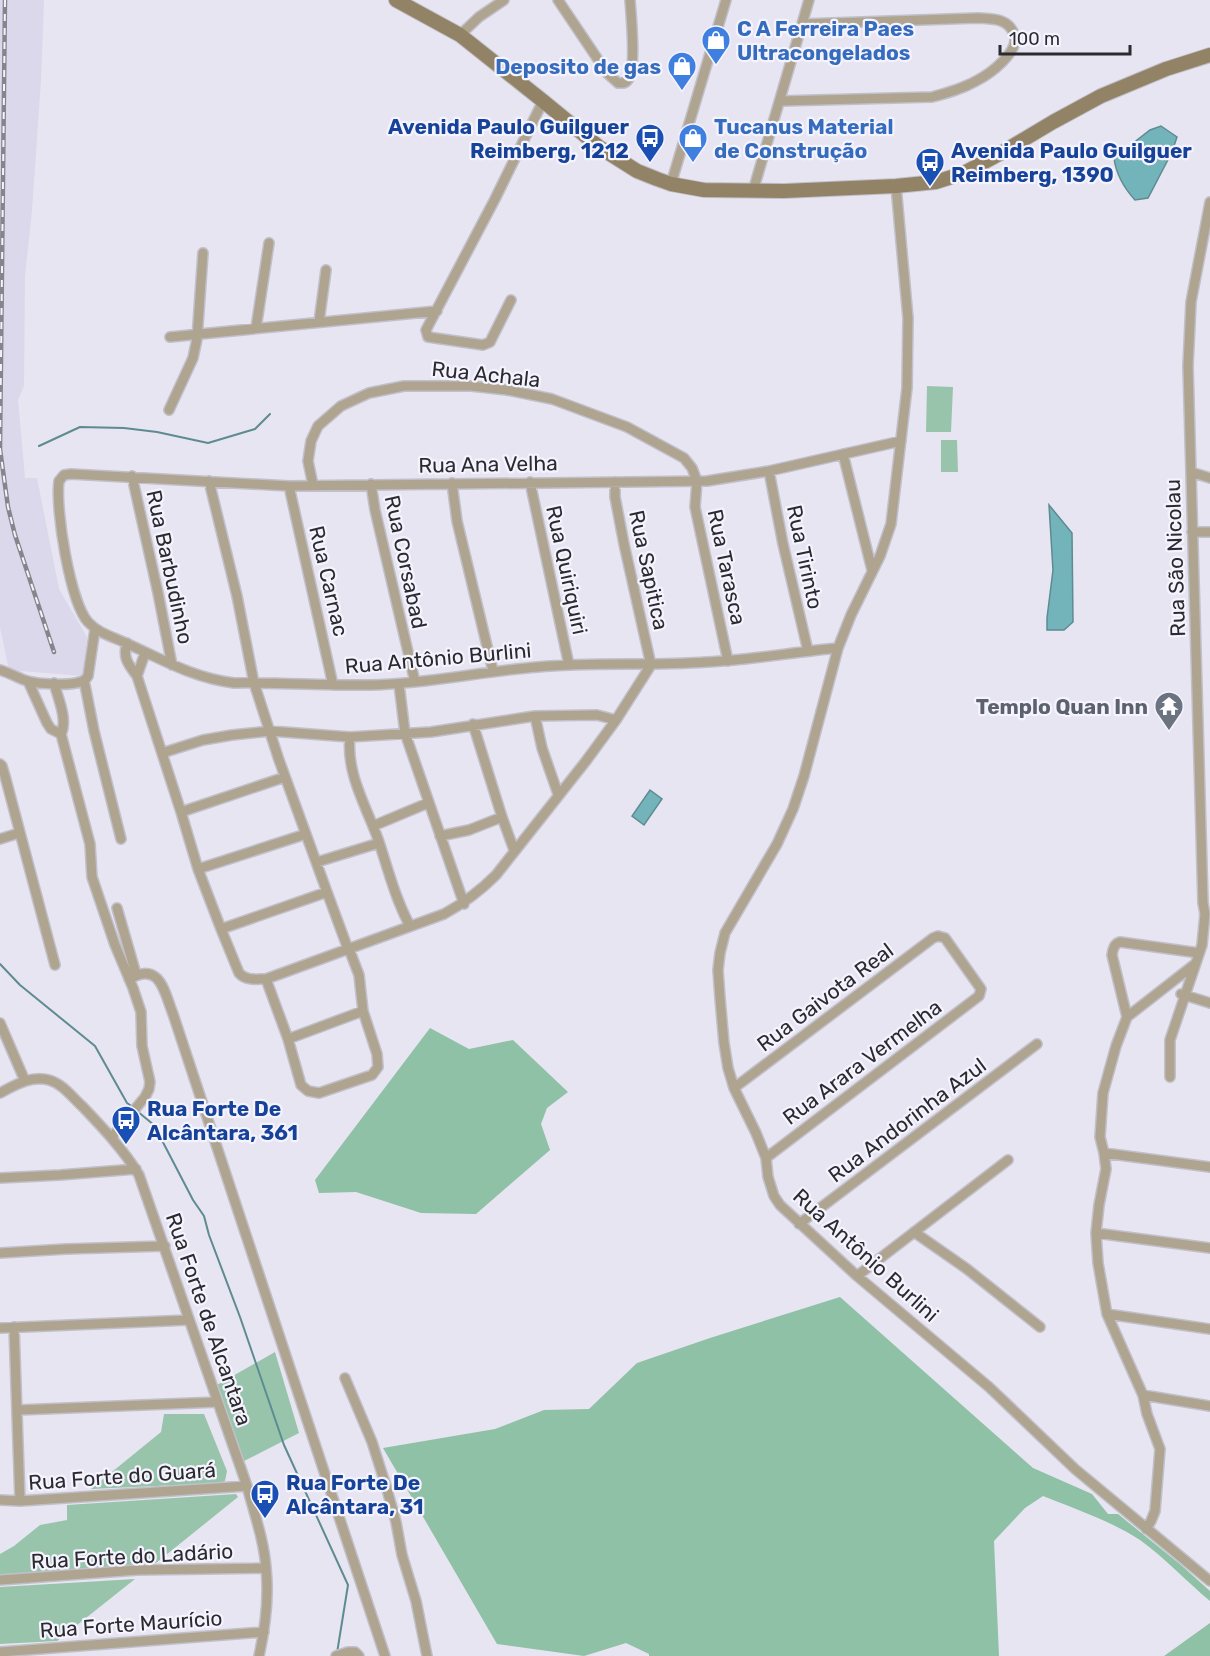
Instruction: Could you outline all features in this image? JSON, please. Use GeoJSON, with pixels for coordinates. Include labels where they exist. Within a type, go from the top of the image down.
{"type":"FeatureCollection","features":[{"type":"Feature","properties":{"kind":"main road"},"geometry":{"type":"LineString","coordinates":[[396,0],[460,35],[598,147],[638,171],[671,184],[704,190],[753,191],[896,186],[936,182],[964,173],[1101,96],[1166,69],[1210,55]]}},
{"type":"Feature","properties":{"kind":"street"},"geometry":{"type":"LineString","coordinates":[[460,35],[478,16],[504,0]]}},
{"type":"Feature","properties":{"kind":"street"},"geometry":{"type":"LineString","coordinates":[[558,0],[606,73],[618,83],[625,83],[632,74],[633,60],[630,0]]}},
{"type":"Feature","properties":{"kind":"street"},"geometry":{"type":"LineString","coordinates":[[671,184],[726,0]]}},
{"type":"Feature","properties":{"kind":"street"},"geometry":{"type":"LineString","coordinates":[[753,191],[809,0]]}},
{"type":"Feature","properties":{"kind":"street"},"geometry":{"type":"LineString","coordinates":[[781,101],[932,98],[976,81],[999,64],[1012,51],[1016,42],[1014,32],[1006,23],[978,18],[803,24]]}},
{"type":"Feature","properties":{"kind":"street"},"geometry":{"type":"LineString","coordinates":[[511,300],[490,342],[483,345],[428,337],[426,330],[543,101]]}},
{"type":"Feature","properties":{"kind":"street","name":"Rua Antônio Burlini"},"geometry":{"type":"LineString","coordinates":[[896,186],[908,318],[907,388],[891,524],[880,556],[851,615],[838,648],[793,810],[777,844],[725,933],[718,970],[728,1068],[734,1088],[766,1158],[768,1177],[774,1196],[780,1205],[857,1276],[989,1387],[1075,1469],[1210,1581]]}},
{"type":"Feature","properties":{"kind":"street","name":"Rua São Nicolau"},"geometry":{"type":"LineString","coordinates":[[1170,1077],[1170,1040],[1183,994],[1202,945],[1208,916],[1203,903],[1207,883],[1192,532],[1188,366],[1191,302],[1210,202]]}},
{"type":"Feature","properties":{"kind":"street"},"geometry":{"type":"LineString","coordinates":[[256,328],[269,243]]}},
{"type":"Feature","properties":{"kind":"street"},"geometry":{"type":"LineString","coordinates":[[169,410],[193,358],[198,334],[203,253]]}},
{"type":"Feature","properties":{"kind":"street"},"geometry":{"type":"LineString","coordinates":[[319,322],[326,270]]}},
{"type":"Feature","properties":{"kind":"street"},"geometry":{"type":"LineString","coordinates":[[170,337],[437,311]]}},
{"type":"Feature","properties":{"kind":"street","name":"Rua Achala"},"geometry":{"type":"LineString","coordinates":[[313,485],[308,461],[310,441],[318,426],[341,406],[369,393],[419,385],[471,386],[552,399],[627,427],[684,458],[692,468],[697,481]]}},
{"type":"Feature","properties":{"kind":"street","name":"Rua Ana Velha"},"geometry":{"type":"LineString","coordinates":[[95,629],[83,615],[66,555],[60,520],[58,487],[64,475],[132,476],[288,486],[707,481],[769,471],[901,441]]}},
{"type":"Feature","properties":{"kind":"street"},"geometry":{"type":"LineString","coordinates":[[843,454],[872,570]]}},
{"type":"Feature","properties":{"kind":"street","name":"Rua Tirinto"},"geometry":{"type":"LineString","coordinates":[[769,471],[808,651]]}},
{"type":"Feature","properties":{"kind":"street"},"geometry":{"type":"LineString","coordinates":[[1191,472],[1210,478]]}},
{"type":"Feature","properties":{"kind":"street","name":"Rua Barbudinho"},"geometry":{"type":"LineString","coordinates":[[132,476],[172,665]]}},
{"type":"Feature","properties":{"kind":"street"},"geometry":{"type":"LineString","coordinates":[[209,481],[237,596],[254,683],[285,777],[359,975],[363,1011],[377,1054],[378,1067],[372,1075],[319,1093],[308,1091],[301,1085],[288,1039],[266,979]]}},
{"type":"Feature","properties":{"kind":"street","name":"Rua Tarasca"},"geometry":{"type":"LineString","coordinates":[[697,481],[695,507],[728,661]]}},
{"type":"Feature","properties":{"kind":"street","name":"Rua Quiriquiri"},"geometry":{"type":"LineString","coordinates":[[530,482],[569,665]]}},
{"type":"Feature","properties":{"kind":"street","name":"Rua Sapitica"},"geometry":{"type":"LineString","coordinates":[[615,482],[620,525],[651,665]]}},
{"type":"Feature","properties":{"kind":"street"},"geometry":{"type":"LineString","coordinates":[[452,483],[457,521],[493,671]]}},
{"type":"Feature","properties":{"kind":"street","name":"Rua Corsabad"},"geometry":{"type":"LineString","coordinates":[[371,484],[415,682]]}},
{"type":"Feature","properties":{"kind":"street","name":"Rua Carnac"},"geometry":{"type":"LineString","coordinates":[[288,486],[333,685]]}},
{"type":"Feature","properties":{"kind":"street"},"geometry":{"type":"LineString","coordinates":[[1192,532],[1210,532]]}},
{"type":"Feature","properties":{"kind":"street"},"geometry":{"type":"LineString","coordinates":[[95,629],[87,676],[84,681],[121,839]]}},
{"type":"Feature","properties":{"kind":"street","name":"Rua Antônio Burlini"},"geometry":{"type":"LineString","coordinates":[[95,629],[172,665],[213,681],[234,683],[399,684],[493,671],[569,665],[651,665],[728,661],[838,648]]}},
{"type":"Feature","properties":{"kind":"street"},"geometry":{"type":"LineString","coordinates":[[127,643],[125,659],[137,676],[198,869],[239,973],[243,978],[250,980],[266,979],[444,914],[464,904],[482,890],[586,760],[616,720],[651,665]]}},
{"type":"Feature","properties":{"kind":"street"},"geometry":{"type":"LineString","coordinates":[[137,676],[145,652]]}},
{"type":"Feature","properties":{"kind":"street"},"geometry":{"type":"LineString","coordinates":[[0,670],[28,681],[70,684],[84,681]]}},
{"type":"Feature","properties":{"kind":"street"},"geometry":{"type":"LineString","coordinates":[[28,681],[47,723],[51,729],[62,734]]}},
{"type":"Feature","properties":{"kind":"street"},"geometry":{"type":"LineString","coordinates":[[54,683],[63,719],[62,734],[90,844],[92,877],[115,945],[132,976]]}},
{"type":"Feature","properties":{"kind":"street"},"geometry":{"type":"LineString","coordinates":[[399,684],[405,733],[464,904]]}},
{"type":"Feature","properties":{"kind":"street"},"geometry":{"type":"LineString","coordinates":[[162,753],[203,740],[270,731],[350,737],[431,732],[535,716],[597,715],[616,720]]}},
{"type":"Feature","properties":{"kind":"street"},"geometry":{"type":"LineString","coordinates":[[535,716],[542,748],[558,794]]}},
{"type":"Feature","properties":{"kind":"street"},"geometry":{"type":"LineString","coordinates":[[473,724],[514,850]]}},
{"type":"Feature","properties":{"kind":"street"},"geometry":{"type":"LineString","coordinates":[[350,737],[351,764],[359,794],[373,826],[398,901],[410,926]]}},
{"type":"Feature","properties":{"kind":"street"},"geometry":{"type":"LineString","coordinates":[[0,764],[55,965]]}},
{"type":"Feature","properties":{"kind":"street"},"geometry":{"type":"LineString","coordinates":[[181,812],[285,777]]}},
{"type":"Feature","properties":{"kind":"street"},"geometry":{"type":"LineString","coordinates":[[373,826],[428,802]]}},
{"type":"Feature","properties":{"kind":"street"},"geometry":{"type":"LineString","coordinates":[[440,836],[469,830],[502,817]]}},
{"type":"Feature","properties":{"kind":"street"},"geometry":{"type":"LineString","coordinates":[[0,839],[19,832]]}},
{"type":"Feature","properties":{"kind":"street"},"geometry":{"type":"LineString","coordinates":[[198,869],[306,834]]}},
{"type":"Feature","properties":{"kind":"street"},"geometry":{"type":"LineString","coordinates":[[317,862],[379,843]]}},
{"type":"Feature","properties":{"kind":"street"},"geometry":{"type":"LineString","coordinates":[[221,928],[327,892]]}},
{"type":"Feature","properties":{"kind":"street"},"geometry":{"type":"LineString","coordinates":[[112,1137],[145,1097],[150,1082],[142,1046],[141,1012],[117,908]]}},
{"type":"Feature","properties":{"kind":"street","name":"Rua Gaivota Real"},"geometry":{"type":"LineString","coordinates":[[734,1088],[938,936],[945,938],[981,989],[980,994]]}},
{"type":"Feature","properties":{"kind":"street"},"geometry":{"type":"LineString","coordinates":[[1127,1017],[1112,955],[1113,947],[1117,943],[1199,953]]}},
{"type":"Feature","properties":{"kind":"street"},"geometry":{"type":"LineString","coordinates":[[1146,1529],[1155,1511],[1160,1449],[1147,1414],[1143,1395],[1107,1314],[1101,1287],[1096,1233],[1106,1169],[1100,1137],[1103,1093],[1127,1017],[1195,964]]}},
{"type":"Feature","properties":{"kind":"street"},"geometry":{"type":"LineString","coordinates":[[132,976],[149,973],[156,976],[173,1014],[385,1656]]}},
{"type":"Feature","properties":{"kind":"street","name":"Rua Arara Vermelha"},"geometry":{"type":"LineString","coordinates":[[766,1158],[980,994]]}},
{"type":"Feature","properties":{"kind":"street"},"geometry":{"type":"LineString","coordinates":[[1183,994],[1210,1003]]}},
{"type":"Feature","properties":{"kind":"street"},"geometry":{"type":"LineString","coordinates":[[288,1039],[363,1011]]}},
{"type":"Feature","properties":{"kind":"street"},"geometry":{"type":"LineString","coordinates":[[0,1023],[25,1081]]}},
{"type":"Feature","properties":{"kind":"street","name":"Rua Andorinha Azul"},"geometry":{"type":"LineString","coordinates":[[799,1224],[1037,1044]]}},
{"type":"Feature","properties":{"kind":"street","name":"Rua Forte de Alcantara"},"geometry":{"type":"LineString","coordinates":[[0,1092],[32,1079],[49,1080],[62,1086],[112,1137],[136,1169],[165,1246],[247,1486],[261,1538],[266,1568],[264,1632],[259,1656]]}},
{"type":"Feature","properties":{"kind":"street"},"geometry":{"type":"LineString","coordinates":[[1104,1153],[1210,1167]]}},
{"type":"Feature","properties":{"kind":"street"},"geometry":{"type":"LineString","coordinates":[[857,1276],[1008,1160]]}},
{"type":"Feature","properties":{"kind":"street"},"geometry":{"type":"LineString","coordinates":[[0,1178],[136,1169]]}},
{"type":"Feature","properties":{"kind":"street"},"geometry":{"type":"LineString","coordinates":[[914,1232],[967,1269],[1040,1328]]}},
{"type":"Feature","properties":{"kind":"street"},"geometry":{"type":"LineString","coordinates":[[1096,1233],[1210,1248]]}},
{"type":"Feature","properties":{"kind":"street"},"geometry":{"type":"LineString","coordinates":[[0,1253],[165,1246]]}},
{"type":"Feature","properties":{"kind":"street"},"geometry":{"type":"LineString","coordinates":[[1107,1314],[1210,1329]]}},
{"type":"Feature","properties":{"kind":"street"},"geometry":{"type":"LineString","coordinates":[[0,1328],[189,1320]]}},
{"type":"Feature","properties":{"kind":"street"},"geometry":{"type":"LineString","coordinates":[[14,1327],[20,1501]]}},
{"type":"Feature","properties":{"kind":"street"},"geometry":{"type":"LineString","coordinates":[[345,1378],[372,1442],[386,1486],[402,1555],[416,1601],[427,1656]]}},
{"type":"Feature","properties":{"kind":"street"},"geometry":{"type":"LineString","coordinates":[[1143,1395],[1209,1407]]}},
{"type":"Feature","properties":{"kind":"street"},"geometry":{"type":"LineString","coordinates":[[18,1410],[218,1402]]}},
{"type":"Feature","properties":{"kind":"street","name":"Rua Forte do Guará"},"geometry":{"type":"LineString","coordinates":[[0,1500],[20,1501],[247,1486]]}},
{"type":"Feature","properties":{"kind":"street","name":"Rua Forte do Ladário"},"geometry":{"type":"LineString","coordinates":[[0,1580],[137,1570],[266,1568]]}},
{"type":"Feature","properties":{"kind":"street","name":"Rua Forte Maurício"},"geometry":{"type":"LineString","coordinates":[[0,1652],[264,1632]]}},
{"type":"Feature","properties":{"kind":"street"},"geometry":{"type":"LineString","coordinates":[[336,1656],[352,1651],[359,1656]]}},
{"type":"Feature","properties":{"kind":"shaded area"},"geometry":{"type":"Polygon","coordinates":[[[0,0],[44,0],[41,80],[25,276],[24,386],[18,400],[25,478],[37,478],[59,589],[87,637],[83,676],[9,670],[0,627],[0,0]]]}},
{"type":"Feature","properties":{"kind":"green space"},"geometry":{"type":"Polygon","coordinates":[[[927,386],[953,387],[951,432],[926,432],[927,386]]]}},
{"type":"Feature","properties":{"kind":"green space"},"geometry":{"type":"Polygon","coordinates":[[[941,440],[957,440],[958,472],[941,472],[941,440]]]}},
{"type":"Feature","properties":{"kind":"green space"},"geometry":{"type":"Polygon","coordinates":[[[430,1028],[469,1049],[513,1040],[568,1092],[547,1108],[541,1124],[550,1150],[476,1214],[421,1213],[356,1192],[319,1193],[315,1180],[430,1028]]]}},
{"type":"Feature","properties":{"kind":"green space"},"geometry":{"type":"Polygon","coordinates":[[[840,1297],[1033,1468],[1092,1494],[1108,1514],[1118,1514],[1210,1591],[1210,1601],[1158,1554],[1129,1533],[1043,1496],[1025,1508],[994,1541],[999,1656],[649,1656],[626,1643],[584,1656],[497,1644],[383,1448],[495,1429],[544,1410],[589,1409],[637,1363],[840,1297]]]}},
{"type":"Feature","properties":{"kind":"green space"},"geometry":{"type":"Polygon","coordinates":[[[275,1352],[299,1433],[244,1461],[217,1385],[275,1352]]]}},
{"type":"Feature","properties":{"kind":"green space"},"geometry":{"type":"Polygon","coordinates":[[[164,1414],[204,1414],[227,1471],[225,1481],[91,1489],[161,1432],[164,1414]]]}},
{"type":"Feature","properties":{"kind":"green space"},"geometry":{"type":"Polygon","coordinates":[[[236,1494],[238,1497],[156,1563],[0,1576],[0,1554],[40,1525],[67,1520],[67,1505],[236,1494]]]}},
{"type":"Feature","properties":{"kind":"green space"},"geometry":{"type":"Polygon","coordinates":[[[135,1579],[57,1641],[0,1644],[0,1587],[135,1579]]]}},
{"type":"Feature","properties":{"kind":"green space"},"geometry":{"type":"Polygon","coordinates":[[[1210,1623],[1210,1656],[1164,1656],[1210,1623]]]}},
{"type":"Feature","properties":{"kind":"water"},"geometry":{"type":"Polygon","coordinates":[[[1161,126],[1177,137],[1172,152],[1148,198],[1135,200],[1121,180],[1114,158],[1150,130],[1161,126]]]}},
{"type":"Feature","properties":{"kind":"water"},"geometry":{"type":"Polygon","coordinates":[[[1049,505],[1072,533],[1073,622],[1064,630],[1047,630],[1053,570],[1049,505]]]}},
{"type":"Feature","properties":{"kind":"water"},"geometry":{"type":"Polygon","coordinates":[[[650,790],[662,799],[644,825],[632,816],[650,790]]]}},
{"type":"Feature","properties":{"kind":"waterway"},"geometry":{"type":"LineString","coordinates":[[39,446],[80,427],[124,428],[157,432],[208,443],[255,429],[270,414]]}},
{"type":"Feature","properties":{"kind":"waterway"},"geometry":{"type":"LineString","coordinates":[[0,964],[20,985],[95,1046],[127,1103],[133,1107]]}},
{"type":"Feature","properties":{"kind":"waterway"},"geometry":{"type":"LineString","coordinates":[[137,1111],[154,1125],[193,1200],[204,1216],[284,1445],[348,1585],[337,1653]]}},
{"type":"Feature","properties":{"kind":"railway"},"geometry":{"type":"LineString","coordinates":[[5,0],[0,449],[8,507],[15,535],[54,652]]}},
{"type":"Feature","properties":{"kind":"place","name":"C A Ferreira Paes Ultracongelados"},"geometry":{"type":"Point","coordinates":[716,66]}},
{"type":"Feature","properties":{"kind":"place","name":"Deposito de gas"},"geometry":{"type":"Point","coordinates":[682,92]}},
{"type":"Feature","properties":{"kind":"place","name":"Avenida Paulo Guilguer Reimberg, 1212"},"geometry":{"type":"Point","coordinates":[650,164]}},
{"type":"Feature","properties":{"kind":"place","name":"Tucanus Material de Construção"},"geometry":{"type":"Point","coordinates":[693,164]}},
{"type":"Feature","properties":{"kind":"place","name":"Avenida Paulo Guilguer Reimberg, 1390"},"geometry":{"type":"Point","coordinates":[930,188]}},
{"type":"Feature","properties":{"kind":"place","name":"Templo Quan Inn"},"geometry":{"type":"Point","coordinates":[1169,732]}},
{"type":"Feature","properties":{"kind":"place","name":"Rua Forte De Alcântara, 361"},"geometry":{"type":"Point","coordinates":[126,1146]}},
{"type":"Feature","properties":{"kind":"place","name":"Rua Forte De Alcântara, 31"},"geometry":{"type":"Point","coordinates":[265,1520]}}]}
